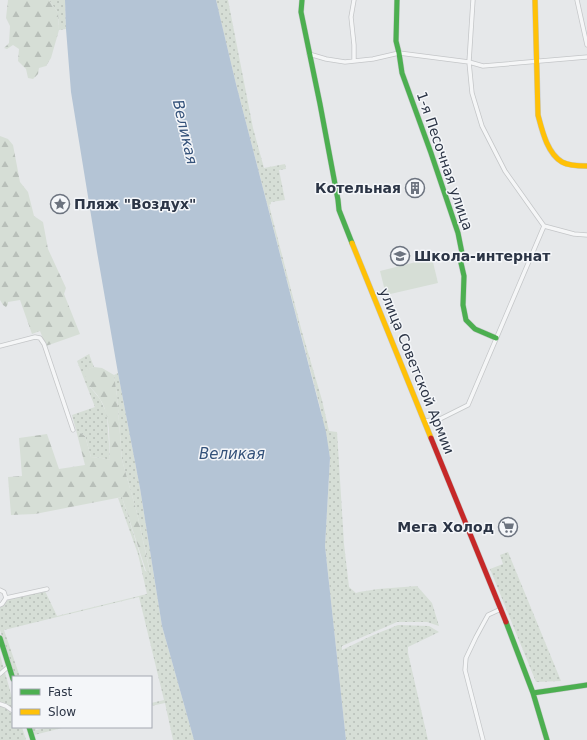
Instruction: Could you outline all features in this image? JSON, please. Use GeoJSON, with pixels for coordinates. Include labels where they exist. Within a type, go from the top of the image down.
{"type":"FeatureCollection","features":[{"type":"Feature","properties":{"kind":"main road","name":"улица Советской Армии"},"geometry":{"type":"LineString","coordinates":[[302,0],[301,12],[340,210],[501,609],[533,693],[547,740]]}},
{"type":"Feature","properties":{"kind":"main road","name":"1-я Песочная улица"},"geometry":{"type":"LineString","coordinates":[[397,0],[396,41],[402,73],[458,233],[462,253],[461,263],[464,276],[463,305],[466,320],[475,329],[496,338]]}},
{"type":"Feature","properties":{"kind":"main road"},"geometry":{"type":"LineString","coordinates":[[535,0],[538,115],[543,131],[553,154],[563,162],[587,166]]}},
{"type":"Feature","properties":{"kind":"main road"},"geometry":{"type":"LineString","coordinates":[[0,638],[12,676]]}},
{"type":"Feature","properties":{"kind":"main road"},"geometry":{"type":"LineString","coordinates":[[533,693],[587,685]]}},
{"type":"Feature","properties":{"kind":"main road"},"geometry":{"type":"LineString","coordinates":[[29,728],[33,740]]}},
{"type":"Feature","properties":{"kind":"street"},"geometry":{"type":"LineString","coordinates":[[354,0],[351,17],[354,61]]}},
{"type":"Feature","properties":{"kind":"street"},"geometry":{"type":"LineString","coordinates":[[473,0],[469,62],[472,93],[482,126],[505,171],[544,226],[574,234],[587,235]]}},
{"type":"Feature","properties":{"kind":"street"},"geometry":{"type":"LineString","coordinates":[[577,0],[587,45]]}},
{"type":"Feature","properties":{"kind":"street"},"geometry":{"type":"LineString","coordinates":[[309,54],[345,62],[373,59],[399,53],[469,62],[483,66],[587,57]]}},
{"type":"Feature","properties":{"kind":"street"},"geometry":{"type":"LineString","coordinates":[[424,420],[440,419],[468,405],[544,226]]}},
{"type":"Feature","properties":{"kind":"street"},"geometry":{"type":"LineString","coordinates":[[0,346],[34,336],[40,338],[44,344],[73,430]]}},
{"type":"Feature","properties":{"kind":"street"},"geometry":{"type":"LineString","coordinates":[[0,605],[6,598],[47,589]]}},
{"type":"Feature","properties":{"kind":"street"},"geometry":{"type":"LineString","coordinates":[[0,590],[4,592],[6,598]]}},
{"type":"Feature","properties":{"kind":"street"},"geometry":{"type":"LineString","coordinates":[[482,740],[465,670],[466,658],[488,615],[501,609]]}},
{"type":"Feature","properties":{"kind":"street"},"geometry":{"type":"LineString","coordinates":[[0,674],[9,666]]}},
{"type":"Feature","properties":{"kind":"street"},"geometry":{"type":"LineString","coordinates":[[0,704],[12,710]]}},
{"type":"Feature","properties":{"kind":"green space"},"geometry":{"type":"Polygon","coordinates":[[[8,0],[49,0],[58,13],[59,30],[51,58],[46,66],[39,68],[38,74],[33,79],[28,78],[26,69],[18,61],[19,49],[13,45],[7,49],[4,48],[9,43],[10,26],[6,18],[8,0]]]}},
{"type":"Feature","properties":{"kind":"green space"},"geometry":{"type":"Polygon","coordinates":[[[49,0],[65,0],[66,29],[59,30],[58,13],[49,0]]]}},
{"type":"Feature","properties":{"kind":"green space"},"geometry":{"type":"Polygon","coordinates":[[[216,0],[228,0],[253,128],[264,168],[285,164],[286,169],[279,170],[285,200],[271,202],[269,205],[329,431],[337,432],[344,544],[349,587],[356,593],[378,589],[417,586],[432,603],[439,626],[427,622],[397,622],[342,646],[342,650],[398,625],[429,626],[439,632],[408,647],[408,653],[428,740],[346,740],[325,546],[330,458],[320,407],[236,84],[216,0]]]}},
{"type":"Feature","properties":{"kind":"green space"},"geometry":{"type":"Polygon","coordinates":[[[0,136],[8,139],[13,145],[20,182],[28,192],[34,216],[43,222],[48,249],[66,288],[64,294],[80,334],[46,346],[40,331],[32,334],[20,300],[8,302],[6,307],[0,300],[0,136]]]}},
{"type":"Feature","properties":{"kind":"green space"},"geometry":{"type":"Polygon","coordinates":[[[432,258],[438,283],[386,295],[380,271],[432,258]]]}},
{"type":"Feature","properties":{"kind":"green space"},"geometry":{"type":"Polygon","coordinates":[[[89,354],[94,367],[86,370],[90,387],[100,399],[107,414],[110,460],[91,457],[85,436],[76,430],[72,415],[95,407],[77,361],[89,354]]]}},
{"type":"Feature","properties":{"kind":"green space"},"geometry":{"type":"Polygon","coordinates":[[[94,367],[102,368],[114,375],[122,460],[137,513],[150,573],[146,571],[122,497],[35,514],[11,515],[8,477],[22,476],[19,438],[47,434],[59,469],[85,465],[76,430],[85,436],[91,457],[110,460],[109,428],[104,406],[98,395],[86,380],[85,375],[85,370],[94,367]]]}},
{"type":"Feature","properties":{"kind":"green space"},"geometry":{"type":"Polygon","coordinates":[[[118,373],[140,488],[162,626],[194,740],[173,740],[165,703],[152,706],[152,703],[164,700],[139,597],[4,630],[20,676],[15,676],[0,630],[0,607],[8,600],[45,591],[57,616],[147,594],[138,554],[118,498],[122,497],[145,571],[150,572],[137,513],[122,460],[114,375],[118,373]]]}},
{"type":"Feature","properties":{"kind":"green space"},"geometry":{"type":"Polygon","coordinates":[[[508,552],[561,681],[536,682],[490,569],[503,564],[500,555],[508,552]]]}},
{"type":"Feature","properties":{"kind":"green space"},"geometry":{"type":"Polygon","coordinates":[[[0,655],[12,697],[12,728],[22,728],[26,740],[0,740],[0,655]]]}},
{"type":"Feature","properties":{"kind":"green space"},"geometry":{"type":"Polygon","coordinates":[[[31,728],[35,728],[36,730],[45,728],[62,728],[34,735],[31,728]]]}},
{"type":"Feature","properties":{"kind":"water","name":"Великая"},"geometry":{"type":"Polygon","coordinates":[[[65,0],[216,0],[236,84],[326,432],[330,458],[325,546],[346,740],[194,740],[162,626],[140,488],[118,373],[71,92],[65,0]]]}},
{"type":"Feature","properties":{"kind":"traffic: fast"},"geometry":{"type":"LineString","coordinates":[[302,0],[301,12],[320,104],[339,210],[352,243]]}},
{"type":"Feature","properties":{"kind":"traffic: fast"},"geometry":{"type":"LineString","coordinates":[[397,0],[396,41],[402,73],[458,233],[462,253],[461,263],[464,276],[463,305],[466,320],[475,329],[496,338]]}},
{"type":"Feature","properties":{"kind":"traffic: fast"},"geometry":{"type":"LineString","coordinates":[[506,622],[533,693],[547,740]]}},
{"type":"Feature","properties":{"kind":"traffic: fast"},"geometry":{"type":"LineString","coordinates":[[0,638],[12,676]]}},
{"type":"Feature","properties":{"kind":"traffic: fast"},"geometry":{"type":"LineString","coordinates":[[533,693],[587,685]]}},
{"type":"Feature","properties":{"kind":"traffic: fast"},"geometry":{"type":"LineString","coordinates":[[29,728],[33,740]]}},
{"type":"Feature","properties":{"kind":"traffic: slow"},"geometry":{"type":"LineString","coordinates":[[535,0],[538,115],[543,134],[552,153],[562,162],[577,166],[587,166]]}},
{"type":"Feature","properties":{"kind":"traffic: slow"},"geometry":{"type":"LineString","coordinates":[[352,243],[431,438]]}},
{"type":"Feature","properties":{"kind":"traffic: jam"},"geometry":{"type":"LineString","coordinates":[[431,438],[506,622]]}},
{"type":"Feature","properties":{"kind":"place","name":"Котельная"},"geometry":{"type":"Point","coordinates":[415,188]}},
{"type":"Feature","properties":{"kind":"place","name":"Пляж \"Воздух\""},"geometry":{"type":"Point","coordinates":[60,204]}},
{"type":"Feature","properties":{"kind":"place","name":"Школа-интернат"},"geometry":{"type":"Point","coordinates":[400,256]}},
{"type":"Feature","properties":{"kind":"place","name":"Мега Холод"},"geometry":{"type":"Point","coordinates":[508,527]}}]}
